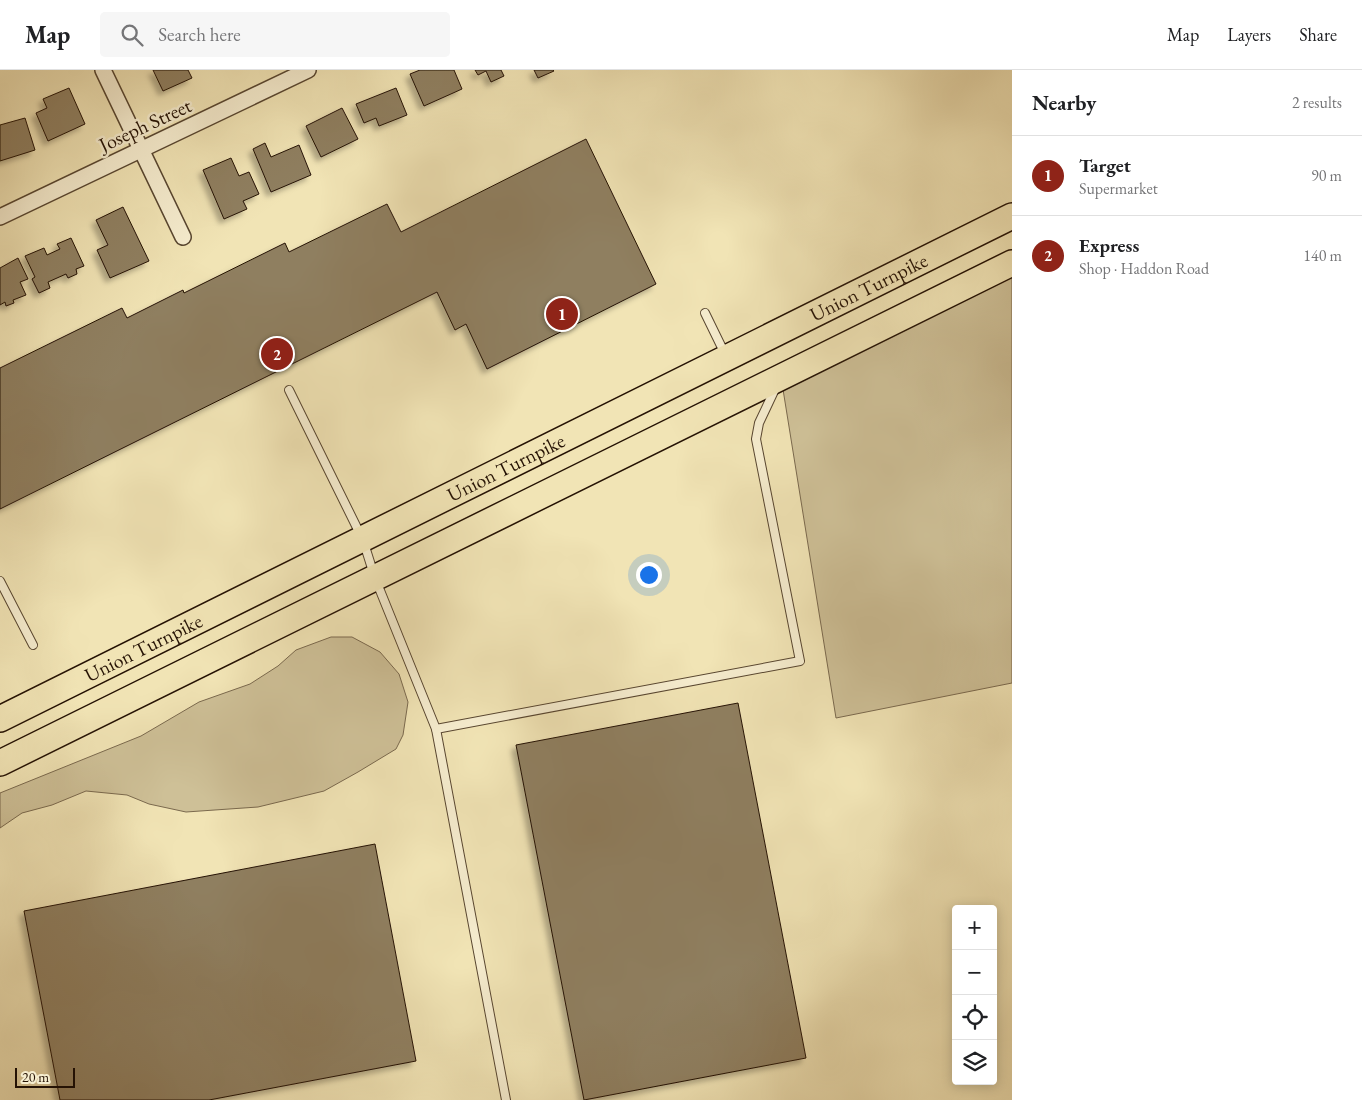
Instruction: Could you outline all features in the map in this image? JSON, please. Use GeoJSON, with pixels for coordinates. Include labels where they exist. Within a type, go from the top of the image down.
{"type":"FeatureCollection","features":[{"type":"Feature","properties":{"kind":"main road","name":"Union Turnpike"},"geometry":{"type":"LineString","coordinates":[[0,719],[1012,216]]}},
{"type":"Feature","properties":{"kind":"main road","name":"Union Turnpike"},"geometry":{"type":"LineString","coordinates":[[0,763],[1012,263]]}},
{"type":"Feature","properties":{"kind":"street"},"geometry":{"type":"LineString","coordinates":[[102,70],[183,237]]}},
{"type":"Feature","properties":{"kind":"street","name":"Joseph Street"},"geometry":{"type":"LineString","coordinates":[[0,217],[308,70]]}},
{"type":"Feature","properties":{"kind":"lane"},"geometry":{"type":"LineString","coordinates":[[705,313],[727,358]]}},
{"type":"Feature","properties":{"kind":"lane"},"geometry":{"type":"LineString","coordinates":[[436,729],[800,661],[756,438],[759,423],[781,378]]}},
{"type":"Feature","properties":{"kind":"lane"},"geometry":{"type":"LineString","coordinates":[[290,390],[363,540],[374,578],[436,729],[506,1100]]}},
{"type":"Feature","properties":{"kind":"lane"},"geometry":{"type":"LineString","coordinates":[[0,581],[33,645]]}},
{"type":"Feature","properties":{"kind":"shaded area"},"geometry":{"type":"Polygon","coordinates":[[[1012,263],[1012,683],[836,718],[781,377],[1012,263]]]}},
{"type":"Feature","properties":{"kind":"shaded area"},"geometry":{"type":"Polygon","coordinates":[[[331,637],[352,637],[380,652],[399,674],[408,702],[403,735],[396,749],[358,772],[324,791],[258,807],[186,812],[149,804],[127,795],[86,791],[52,805],[22,813],[0,828],[0,793],[141,736],[199,702],[250,684],[278,666],[296,650],[331,637]]]}},
{"type":"Feature","properties":{"kind":"building"},"geometry":{"type":"Polygon","coordinates":[[[153,70],[188,70],[192,78],[163,91],[153,70]]]}},
{"type":"Feature","properties":{"kind":"building"},"geometry":{"type":"Polygon","coordinates":[[[420,70],[454,70],[462,89],[424,106],[410,74],[420,70]]]}},
{"type":"Feature","properties":{"kind":"building"},"geometry":{"type":"Polygon","coordinates":[[[475,70],[501,70],[504,76],[491,82],[486,71],[478,75],[475,70]]]}},
{"type":"Feature","properties":{"kind":"building"},"geometry":{"type":"Polygon","coordinates":[[[534,70],[553,70],[554,71],[538,78],[534,70]]]}},
{"type":"Feature","properties":{"kind":"building"},"geometry":{"type":"Polygon","coordinates":[[[69,88],[85,124],[48,141],[36,113],[47,108],[43,99],[69,88]]]}},
{"type":"Feature","properties":{"kind":"building"},"geometry":{"type":"Polygon","coordinates":[[[396,88],[407,115],[379,126],[376,118],[364,123],[356,104],[396,88]]]}},
{"type":"Feature","properties":{"kind":"building"},"geometry":{"type":"Polygon","coordinates":[[[342,108],[358,139],[321,157],[306,126],[342,108]]]}},
{"type":"Feature","properties":{"kind":"building"},"geometry":{"type":"Polygon","coordinates":[[[25,118],[35,150],[0,161],[0,125],[25,118]]]}},
{"type":"Feature","properties":{"kind":"building"},"geometry":{"type":"Polygon","coordinates":[[[586,139],[656,284],[487,369],[466,324],[455,330],[437,292],[0,509],[0,368],[122,308],[127,318],[183,290],[184,293],[285,243],[289,252],[387,204],[401,232],[586,139]]]}},
{"type":"Feature","properties":{"kind":"building"},"geometry":{"type":"Polygon","coordinates":[[[265,143],[271,157],[299,145],[311,175],[271,192],[253,149],[265,143]]]}},
{"type":"Feature","properties":{"kind":"building"},"geometry":{"type":"Polygon","coordinates":[[[231,158],[239,176],[249,172],[259,194],[243,201],[247,209],[224,219],[203,170],[231,158]]]}},
{"type":"Feature","properties":{"kind":"building"},"geometry":{"type":"Polygon","coordinates":[[[123,207],[149,261],[110,278],[97,250],[108,245],[96,220],[123,207]]]}},
{"type":"Feature","properties":{"kind":"building"},"geometry":{"type":"Polygon","coordinates":[[[71,238],[84,266],[76,269],[77,274],[68,278],[66,274],[48,282],[50,288],[39,293],[32,279],[35,277],[25,256],[44,248],[47,255],[60,249],[57,244],[71,238]]]}},
{"type":"Feature","properties":{"kind":"building"},"geometry":{"type":"Polygon","coordinates":[[[18,258],[28,279],[20,282],[26,295],[13,300],[14,303],[6,306],[5,302],[0,305],[0,268],[18,258]]]}},
{"type":"Feature","properties":{"kind":"building"},"geometry":{"type":"Polygon","coordinates":[[[738,703],[806,1058],[584,1100],[516,745],[738,703]]]}},
{"type":"Feature","properties":{"kind":"building"},"geometry":{"type":"Polygon","coordinates":[[[375,844],[416,1061],[209,1100],[60,1100],[24,911],[375,844]]]}},
{"type":"Feature","properties":{"kind":"place","name":"Target"},"geometry":{"type":"Point","coordinates":[562,314]}},
{"type":"Feature","properties":{"kind":"place","name":"Express"},"geometry":{"type":"Point","coordinates":[277,354]}}]}
